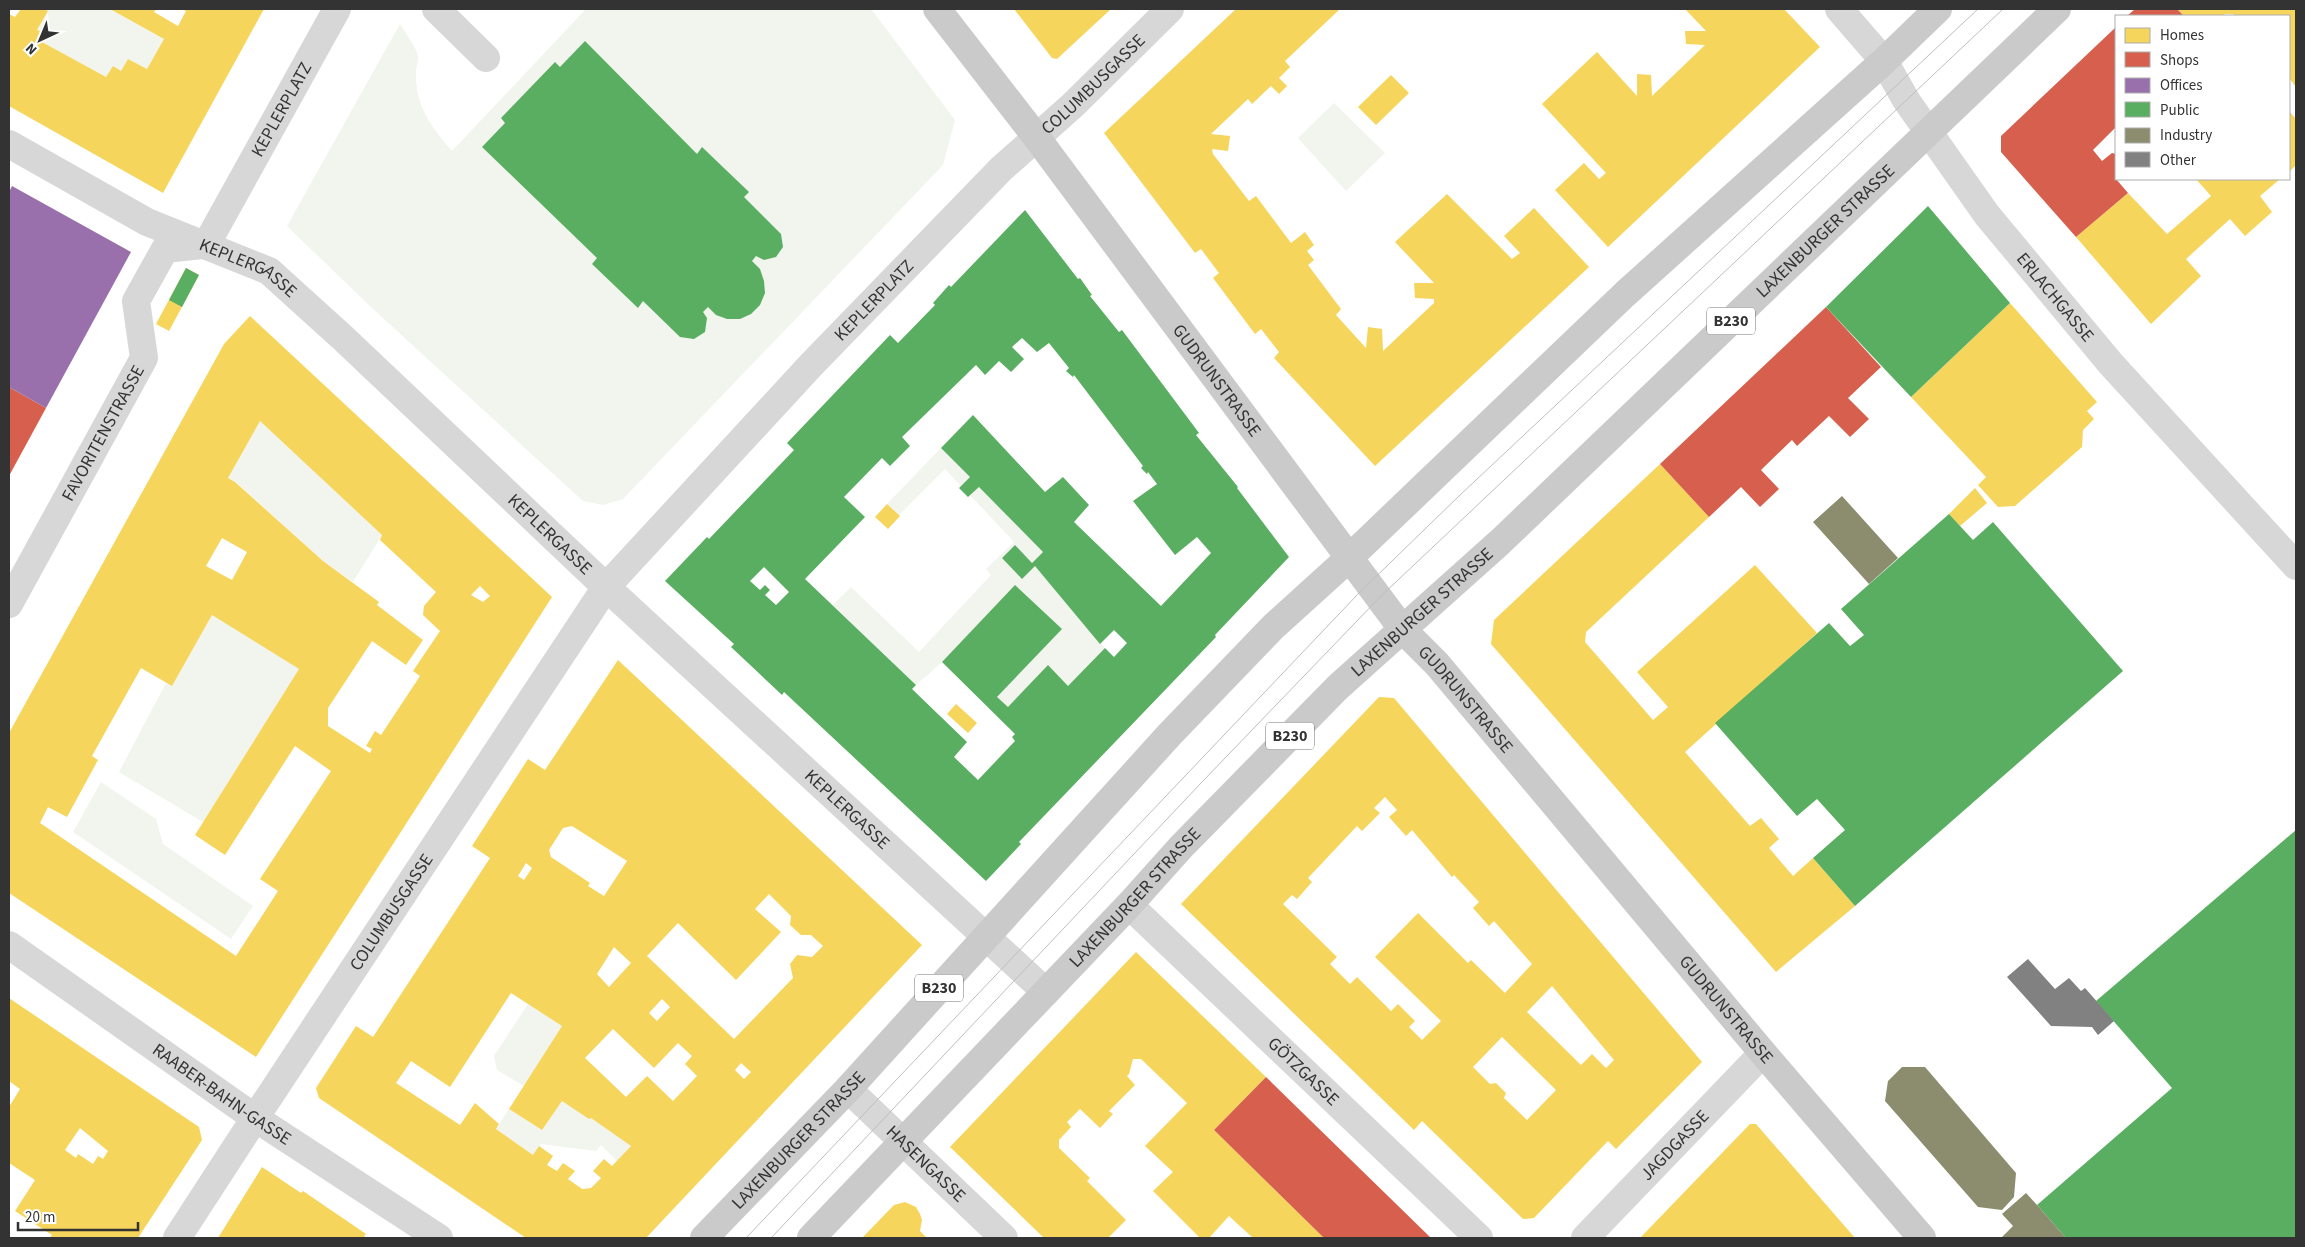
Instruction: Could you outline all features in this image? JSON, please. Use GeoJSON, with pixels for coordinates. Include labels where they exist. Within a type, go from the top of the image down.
{"type":"FeatureCollection","features":[{"type":"Feature","properties":{"kind":"main road"},"geometry":{"type":"LineString","coordinates":[[937,9],[1037,138]]}},
{"type":"Feature","properties":{"kind":"main road","name":"LAXENBURGER STRASSE"},"geometry":{"type":"LineString","coordinates":[[704,1238],[848,1089],[1170,734],[1274,626],[1348,559],[1626,294],[1884,61],[1938,9]]}},
{"type":"Feature","properties":{"kind":"main road","name":"LAXENBURGER STRASSE"},"geometry":{"type":"LineString","coordinates":[[811,1238],[1129,905],[1181,848],[1320,706],[1500,542],[2057,9]]}},
{"type":"Feature","properties":{"kind":"main road","name":"GUDRUNSTRASSE"},"geometry":{"type":"LineString","coordinates":[[1037,138],[1348,559],[1380,597],[1403,630],[1443,670],[1763,1053],[1922,1238]]}},
{"type":"Feature","properties":{"kind":"street","name":"KEPLERPLATZ"},"geometry":{"type":"LineString","coordinates":[[206,245],[337,9]]}},
{"type":"Feature","properties":{"kind":"street"},"geometry":{"type":"LineString","coordinates":[[436,9],[486,58]]}},
{"type":"Feature","properties":{"kind":"street","name":"COLUMBUSGASSE"},"geometry":{"type":"LineString","coordinates":[[1037,138],[1170,9]]}},
{"type":"Feature","properties":{"kind":"street","name":"ERLACHGASSE"},"geometry":{"type":"LineString","coordinates":[[1839,9],[1884,61],[1906,100],[1987,215],[2111,364],[2296,566]]}},
{"type":"Feature","properties":{"kind":"street","name":"KEPLERPLATZ"},"geometry":{"type":"LineString","coordinates":[[606,587],[811,365],[1001,169],[1037,138]]}},
{"type":"Feature","properties":{"kind":"street","name":"KEPLERGASSE"},"geometry":{"type":"LineString","coordinates":[[9,144],[147,222],[269,271],[343,338],[606,587],[1046,992]]}},
{"type":"Feature","properties":{"kind":"street","name":"FAVORITENSTRASSE"},"geometry":{"type":"LineString","coordinates":[[9,604],[144,358],[136,301],[165,249],[206,245]]}},
{"type":"Feature","properties":{"kind":"street","name":"COLUMBUSGASSE"},"geometry":{"type":"LineString","coordinates":[[178,1238],[255,1118],[606,587]]}},
{"type":"Feature","properties":{"kind":"street","name":"GÖTZGASSE"},"geometry":{"type":"LineString","coordinates":[[1129,905],[1479,1238]]}},
{"type":"Feature","properties":{"kind":"street","name":"RAABER-BAHN-GASSE"},"geometry":{"type":"LineString","coordinates":[[9,945],[255,1118],[433,1237]]}},
{"type":"Feature","properties":{"kind":"street","name":"JAGDGASSE"},"geometry":{"type":"LineString","coordinates":[[1585,1238],[1763,1053]]}},
{"type":"Feature","properties":{"kind":"street","name":"HASENGASSE"},"geometry":{"type":"LineString","coordinates":[[848,1089],[904,1140],[1004,1238]]}},
{"type":"Feature","properties":{"kind":"shaded area"},"geometry":{"type":"Polygon","coordinates":[[[43,9],[110,9],[164,39],[147,69],[128,59],[121,71],[113,66],[106,77],[42,42],[45,33],[37,30],[48,12],[43,9]]]}},
{"type":"Feature","properties":{"kind":"shaded area"},"geometry":{"type":"Polygon","coordinates":[[[586,9],[871,9],[955,120],[943,165],[623,499],[603,505],[583,501],[372,308],[287,226],[400,24],[417,53],[417,88],[422,108],[432,126],[452,151],[586,9]]]}},
{"type":"Feature","properties":{"kind":"shaded area"},"geometry":{"type":"Polygon","coordinates":[[[1334,103],[1385,153],[1346,191],[1298,138],[1334,103]]]}},
{"type":"Feature","properties":{"kind":"shaded area"},"geometry":{"type":"Polygon","coordinates":[[[260,421],[382,535],[353,582],[323,561],[236,482],[228,478],[260,421]]]}},
{"type":"Feature","properties":{"kind":"shaded area"},"geometry":{"type":"Polygon","coordinates":[[[941,448],[970,477],[961,486],[945,469],[899,515],[887,504],[941,448]]]}},
{"type":"Feature","properties":{"kind":"shaded area"},"geometry":{"type":"Polygon","coordinates":[[[979,487],[1043,552],[1032,563],[1015,545],[1002,558],[1022,579],[1035,566],[1105,648],[1068,686],[1049,666],[1008,707],[997,697],[1015,586],[942,662],[916,685],[833,605],[851,587],[919,652],[991,575],[986,569],[1014,542],[970,495],[979,487]]]}},
{"type":"Feature","properties":{"kind":"shaded area"},"geometry":{"type":"Polygon","coordinates":[[[212,615],[299,669],[203,822],[119,772],[166,683],[172,686],[212,615]]]}},
{"type":"Feature","properties":{"kind":"shaded area"},"geometry":{"type":"Polygon","coordinates":[[[101,782],[156,819],[163,844],[253,906],[231,939],[73,832],[101,782]]]}},
{"type":"Feature","properties":{"kind":"shaded area"},"geometry":{"type":"Polygon","coordinates":[[[528,1004],[562,1026],[524,1086],[497,1070],[494,1056],[528,1004]]]}},
{"type":"Feature","properties":{"kind":"shaded area"},"geometry":{"type":"Polygon","coordinates":[[[562,1101],[591,1118],[631,1146],[617,1161],[601,1145],[596,1151],[541,1144],[533,1155],[496,1129],[509,1109],[542,1130],[562,1101]]]}},
{"type":"Feature","properties":{"kind":"building: Homes"},"geometry":{"type":"Polygon","coordinates":[[[21,9],[43,9],[48,11],[37,30],[45,33],[42,42],[106,77],[113,66],[121,71],[128,59],[147,69],[164,39],[110,9],[156,9],[154,12],[178,26],[186,11],[182,9],[264,9],[163,193],[9,106],[9,14],[15,17],[21,9]]]}},
{"type":"Feature","properties":{"kind":"building: Homes"},"geometry":{"type":"Polygon","coordinates":[[[1014,9],[1111,9],[1057,59],[1052,58],[1014,9]]]}},
{"type":"Feature","properties":{"kind":"building: Homes"},"geometry":{"type":"Polygon","coordinates":[[[1236,9],[1340,9],[1285,61],[1290,67],[1279,78],[1287,86],[1279,94],[1271,86],[1252,104],[1248,99],[1211,134],[1230,136],[1228,151],[1212,149],[1213,154],[1249,201],[1256,196],[1291,243],[1305,232],[1314,245],[1307,251],[1314,260],[1308,265],[1341,309],[1336,315],[1366,348],[1368,327],[1382,329],[1383,351],[1434,303],[1434,299],[1415,298],[1414,283],[1434,283],[1395,242],[1447,194],[1512,259],[1520,253],[1504,236],[1534,208],[1589,267],[1375,466],[1274,358],[1279,352],[1261,329],[1255,334],[1213,278],[1219,273],[1201,249],[1195,253],[1104,133],[1236,9]]]}},
{"type":"Feature","properties":{"kind":"building: Homes"},"geometry":{"type":"Polygon","coordinates":[[[1685,9],[1784,9],[1820,47],[1608,247],[1555,190],[1584,163],[1599,179],[1606,173],[1542,104],[1597,52],[1637,96],[1637,74],[1651,75],[1652,96],[1705,45],[1686,44],[1685,31],[1706,31],[1685,9]]]}},
{"type":"Feature","properties":{"kind":"building: Homes"},"geometry":{"type":"Polygon","coordinates":[[[2177,9],[2296,9],[2296,87],[2290,79],[2290,15],[2183,15],[2177,9]]]}},
{"type":"Feature","properties":{"kind":"building: Homes"},"geometry":{"type":"Polygon","coordinates":[[[1391,75],[1409,93],[1376,125],[1358,107],[1391,75]]]}},
{"type":"Feature","properties":{"kind":"building: Homes"},"geometry":{"type":"Polygon","coordinates":[[[2290,112],[2296,119],[2296,165],[2290,171],[2290,112]]]}},
{"type":"Feature","properties":{"kind":"building: Homes"},"geometry":{"type":"Polygon","coordinates":[[[2197,180],[2279,180],[2260,196],[2272,212],[2245,236],[2230,219],[2186,259],[2201,276],[2151,324],[2076,237],[2128,193],[2167,234],[2211,196],[2197,180]]]}},
{"type":"Feature","properties":{"kind":"building: Homes"},"geometry":{"type":"Polygon","coordinates":[[[186,268],[199,275],[169,331],[156,324],[186,268]]]}},
{"type":"Feature","properties":{"kind":"building: Homes"},"geometry":{"type":"Polygon","coordinates":[[[2010,303],[2097,402],[2087,411],[2094,419],[2083,430],[2082,447],[2015,506],[1998,507],[1978,485],[1986,477],[1911,397],[2010,303]]]}},
{"type":"Feature","properties":{"kind":"building: Homes"},"geometry":{"type":"Polygon","coordinates":[[[250,316],[552,597],[256,1057],[9,893],[9,733],[224,344],[250,316]],[[260,421],[228,478],[235,482],[323,561],[379,602],[377,605],[423,640],[406,665],[372,641],[328,708],[328,726],[370,753],[372,749],[366,746],[375,731],[381,735],[420,676],[413,671],[440,631],[423,615],[424,606],[436,592],[380,540],[382,535],[260,421]],[[222,538],[206,566],[232,580],[247,552],[222,538]],[[480,586],[471,595],[483,602],[490,596],[480,586]],[[212,615],[172,686],[141,668],[92,756],[98,760],[67,817],[48,807],[40,823],[236,956],[278,891],[260,879],[331,771],[295,746],[225,855],[195,835],[299,669],[212,615]]]}},
{"type":"Feature","properties":{"kind":"building: Homes"},"geometry":{"type":"Polygon","coordinates":[[[1660,464],[1709,517],[1586,632],[1585,642],[1653,720],[1668,707],[1637,672],[1755,565],[1817,633],[1685,752],[1750,826],[1761,818],[1779,839],[1769,848],[1793,876],[1813,858],[1855,906],[1776,972],[1491,644],[1494,620],[1660,464]]]}},
{"type":"Feature","properties":{"kind":"building: Homes"},"geometry":{"type":"Polygon","coordinates":[[[1975,488],[1987,503],[1960,526],[1949,514],[1975,488]]]}},
{"type":"Feature","properties":{"kind":"building: Homes"},"geometry":{"type":"Polygon","coordinates":[[[887,504],[900,516],[888,529],[875,517],[887,504]]]}},
{"type":"Feature","properties":{"kind":"building: Homes"},"geometry":{"type":"Polygon","coordinates":[[[618,660],[922,945],[646,1238],[526,1238],[319,1098],[316,1088],[356,1026],[373,1037],[490,858],[472,846],[528,759],[545,770],[618,660]],[[572,826],[563,828],[549,850],[551,857],[590,883],[588,886],[604,896],[627,861],[572,826]],[[526,863],[518,876],[524,880],[532,868],[526,863]],[[769,894],[755,909],[781,932],[736,980],[678,923],[647,956],[734,1039],[793,978],[790,964],[797,955],[812,957],[823,946],[811,935],[801,935],[790,925],[791,916],[769,894]],[[614,947],[597,974],[609,987],[631,963],[614,947]],[[511,993],[450,1087],[411,1061],[396,1083],[460,1125],[475,1103],[499,1124],[496,1129],[533,1155],[539,1146],[553,1156],[547,1165],[557,1171],[563,1163],[575,1171],[568,1179],[582,1189],[591,1188],[601,1178],[593,1171],[604,1159],[612,1166],[631,1146],[591,1118],[589,1119],[562,1101],[542,1130],[509,1109],[562,1026],[511,993]],[[662,999],[649,1013],[657,1021],[670,1007],[662,999]],[[613,1029],[585,1058],[626,1097],[647,1076],[673,1101],[697,1076],[685,1064],[692,1056],[678,1043],[654,1068],[613,1029]],[[741,1063],[735,1070],[744,1079],[751,1072],[741,1063]]]}},
{"type":"Feature","properties":{"kind":"building: Homes"},"geometry":{"type":"Polygon","coordinates":[[[1379,697],[1394,698],[1702,1062],[1616,1149],[1608,1141],[1534,1218],[1523,1219],[1422,1121],[1414,1130],[1181,904],[1379,697]],[[1385,797],[1374,808],[1380,813],[1362,831],[1357,826],[1308,878],[1312,882],[1297,899],[1292,895],[1283,904],[1337,957],[1330,964],[1350,984],[1357,977],[1391,1011],[1398,1004],[1415,1021],[1409,1027],[1422,1040],[1441,1021],[1375,957],[1418,913],[1468,963],[1471,960],[1505,993],[1532,964],[1494,921],[1489,926],[1473,908],[1479,902],[1454,875],[1452,877],[1412,830],[1406,836],[1389,817],[1397,810],[1385,797]],[[1552,986],[1527,1012],[1581,1065],[1592,1054],[1606,1068],[1614,1060],[1552,986]],[[1502,1037],[1473,1067],[1490,1084],[1496,1083],[1506,1093],[1504,1098],[1527,1120],[1556,1090],[1502,1037]]]}},
{"type":"Feature","properties":{"kind":"building: Homes"},"geometry":{"type":"Polygon","coordinates":[[[956,704],[977,723],[968,733],[947,714],[956,704]]]}},
{"type":"Feature","properties":{"kind":"building: Homes"},"geometry":{"type":"Polygon","coordinates":[[[1136,952],[1266,1077],[1214,1130],[1324,1238],[1253,1238],[1229,1216],[1209,1238],[1200,1238],[1153,1191],[1173,1172],[1145,1146],[1187,1103],[1141,1059],[1133,1059],[1127,1076],[1135,1085],[1109,1111],[1113,1114],[1100,1128],[1080,1109],[1067,1122],[1071,1127],[1059,1140],[1059,1148],[1090,1178],[1087,1181],[1126,1220],[1108,1238],[1044,1238],[950,1147],[1136,952]]]}},
{"type":"Feature","properties":{"kind":"building: Homes"},"geometry":{"type":"Polygon","coordinates":[[[9,998],[199,1127],[202,1140],[138,1238],[50,1238],[52,1235],[15,1211],[35,1180],[9,1163],[9,1107],[20,1089],[9,1081],[9,998]],[[80,1128],[65,1150],[76,1158],[78,1154],[93,1164],[98,1156],[103,1159],[108,1151],[80,1128]]]}},
{"type":"Feature","properties":{"kind":"building: Homes"},"geometry":{"type":"Polygon","coordinates":[[[1750,1124],[1756,1124],[1855,1238],[1640,1238],[1750,1124]]]}},
{"type":"Feature","properties":{"kind":"building: Homes"},"geometry":{"type":"Polygon","coordinates":[[[262,1167],[301,1193],[303,1191],[366,1234],[364,1236],[367,1238],[218,1238],[262,1167]]]}},
{"type":"Feature","properties":{"kind":"building: Homes"},"geometry":{"type":"Polygon","coordinates":[[[905,1202],[916,1207],[922,1220],[920,1231],[927,1238],[862,1238],[894,1205],[905,1202]]]}},
{"type":"Feature","properties":{"kind":"building: Shops"},"geometry":{"type":"Polygon","coordinates":[[[2135,9],[2177,9],[2183,15],[2128,15],[2135,9]]]}},
{"type":"Feature","properties":{"kind":"building: Shops"},"geometry":{"type":"Polygon","coordinates":[[[2115,28],[2115,128],[2093,150],[2102,161],[2112,153],[2115,154],[2115,180],[2128,193],[2076,237],[2001,152],[2001,136],[2115,28]]]}},
{"type":"Feature","properties":{"kind":"building: Shops"},"geometry":{"type":"Polygon","coordinates":[[[1826,307],[1881,367],[1848,398],[1869,419],[1850,437],[1829,416],[1797,446],[1792,440],[1761,470],[1779,489],[1760,507],[1741,487],[1709,517],[1660,464],[1826,307]]]}},
{"type":"Feature","properties":{"kind":"building: Shops"},"geometry":{"type":"Polygon","coordinates":[[[9,387],[46,408],[9,476],[9,387]]]}},
{"type":"Feature","properties":{"kind":"building: Shops"},"geometry":{"type":"Polygon","coordinates":[[[1266,1077],[1431,1238],[1324,1238],[1214,1130],[1266,1077]]]}},
{"type":"Feature","properties":{"kind":"building: Offices"},"geometry":{"type":"Polygon","coordinates":[[[12,186],[131,252],[46,408],[9,387],[9,192],[12,186]]]}},
{"type":"Feature","properties":{"kind":"building: Public"},"geometry":{"type":"Polygon","coordinates":[[[585,41],[697,154],[702,147],[749,192],[744,197],[781,234],[783,247],[776,257],[764,260],[756,256],[752,261],[760,269],[765,293],[760,305],[751,314],[740,319],[727,319],[716,315],[708,307],[703,312],[707,318],[705,332],[694,339],[680,337],[643,301],[638,308],[592,264],[597,258],[482,147],[505,123],[501,118],[555,62],[560,67],[585,41]]]}},
{"type":"Feature","properties":{"kind":"building: Public"},"geometry":{"type":"Polygon","coordinates":[[[1928,206],[2010,303],[1911,397],[1826,307],[1928,206]]]}},
{"type":"Feature","properties":{"kind":"building: Public"},"geometry":{"type":"Polygon","coordinates":[[[1025,210],[1078,279],[1080,278],[1092,295],[1090,296],[1119,332],[1122,330],[1199,433],[1196,435],[1238,487],[1289,557],[1215,635],[1216,637],[1019,842],[1021,844],[986,881],[784,692],[782,695],[731,647],[734,644],[665,581],[707,537],[709,539],[794,450],[787,443],[890,335],[898,343],[935,305],[933,303],[949,285],[951,287],[1025,210]],[[1022,338],[1012,347],[1024,359],[1011,372],[999,361],[985,375],[976,365],[902,437],[910,446],[890,466],[882,458],[844,497],[865,517],[805,579],[916,685],[912,689],[967,742],[954,757],[978,780],[1015,741],[1012,737],[1015,734],[942,662],[1015,585],[1062,629],[997,697],[1008,707],[1048,665],[1068,686],[1105,648],[1114,657],[1127,643],[1114,630],[1100,644],[1035,566],[1022,579],[1002,558],[1015,545],[1032,563],[1043,552],[979,487],[968,497],[959,488],[970,477],[941,448],[973,415],[1045,492],[1063,477],[1089,505],[1074,522],[1161,606],[1211,553],[1197,537],[1175,555],[1133,501],[1157,484],[1148,472],[1147,474],[1141,468],[1143,466],[1074,375],[1073,377],[1066,371],[1069,368],[1049,343],[1037,352],[1022,338]],[[764,567],[750,581],[760,590],[765,585],[770,590],[765,595],[776,605],[789,592],[764,567]]]}},
{"type":"Feature","properties":{"kind":"building: Public"},"geometry":{"type":"Polygon","coordinates":[[[186,268],[199,275],[182,307],[169,300],[186,268]]]}},
{"type":"Feature","properties":{"kind":"building: Public"},"geometry":{"type":"Polygon","coordinates":[[[1949,514],[1973,540],[1993,522],[2123,671],[1855,906],[1813,858],[1845,830],[1817,799],[1797,816],[1715,723],[1829,623],[1850,646],[1864,635],[1841,609],[1949,514]]]}},
{"type":"Feature","properties":{"kind":"building: Public"},"geometry":{"type":"Polygon","coordinates":[[[2296,830],[2296,1238],[2066,1238],[2037,1205],[2172,1088],[2096,1001],[2296,830]]]}},
{"type":"Feature","properties":{"kind":"building: Industry"},"geometry":{"type":"Polygon","coordinates":[[[1842,496],[1898,558],[1869,584],[1813,522],[1842,496]]]}},
{"type":"Feature","properties":{"kind":"building: Industry"},"geometry":{"type":"Polygon","coordinates":[[[1902,1067],[1925,1067],[2016,1173],[2014,1197],[2002,1210],[1978,1207],[1885,1101],[1888,1081],[1902,1067]]]}},
{"type":"Feature","properties":{"kind":"building: Industry"},"geometry":{"type":"Polygon","coordinates":[[[2026,1193],[2066,1238],[2001,1238],[2013,1226],[2002,1214],[2026,1193]]]}},
{"type":"Feature","properties":{"kind":"building: Other"},"geometry":{"type":"Polygon","coordinates":[[[2028,959],[2055,989],[2069,978],[2081,991],[2085,988],[2114,1021],[2098,1035],[2092,1027],[2051,1026],[2007,977],[2028,959]]]}},
{"type":"Feature","properties":{"kind":"tram line"},"geometry":{"type":"LineString","coordinates":[[746,1238],[1358,594],[1459,496],[1978,9]]}},
{"type":"Feature","properties":{"kind":"tram line"},"geometry":{"type":"LineString","coordinates":[[771,1238],[1202,782],[1380,597],[2003,9]]}}]}
